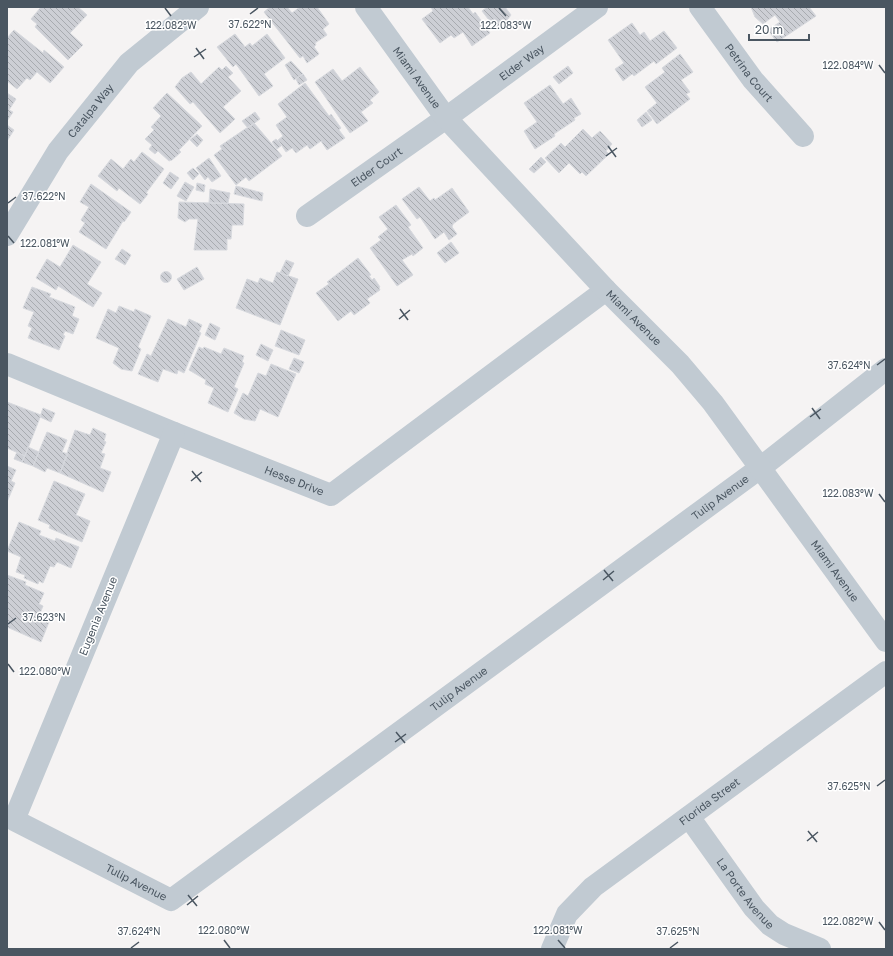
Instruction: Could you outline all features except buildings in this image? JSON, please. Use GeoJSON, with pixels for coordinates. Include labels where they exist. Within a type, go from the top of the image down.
{"type":"FeatureCollection","features":[{"type":"Feature","properties":{"kind":"street","name":"Catalpa Way"},"geometry":{"type":"LineString","coordinates":[[7,235],[58,151],[129,63],[198,7]]}},
{"type":"Feature","properties":{"kind":"street","name":"Miami Avenue"},"geometry":{"type":"LineString","coordinates":[[366,7],[446,118],[606,290],[680,364],[713,403],[886,641]]}},
{"type":"Feature","properties":{"kind":"street","name":"Elder Way"},"geometry":{"type":"LineString","coordinates":[[446,118],[597,7]]}},
{"type":"Feature","properties":{"kind":"street","name":"Petrina Court"},"geometry":{"type":"LineString","coordinates":[[700,7],[754,80],[803,136]]}},
{"type":"Feature","properties":{"kind":"street","name":"Elder Court"},"geometry":{"type":"LineString","coordinates":[[307,216],[446,118]]}},
{"type":"Feature","properties":{"kind":"street","name":"Hesse Drive"},"geometry":{"type":"LineString","coordinates":[[7,364],[330,495],[606,290]]}},
{"type":"Feature","properties":{"kind":"street","name":"Tulip Avenue"},"geometry":{"type":"LineString","coordinates":[[14,820],[170,900],[760,468],[886,369]]}},
{"type":"Feature","properties":{"kind":"street","name":"Eugenia Avenue"},"geometry":{"type":"LineString","coordinates":[[14,820],[174,433]]}},
{"type":"Feature","properties":{"kind":"street","name":"Florida Street"},"geometry":{"type":"LineString","coordinates":[[552,949],[568,914],[593,887],[886,672]]}},
{"type":"Feature","properties":{"kind":"street","name":"La Porte Avenue"},"geometry":{"type":"LineString","coordinates":[[689,817],[754,908],[770,925],[784,934],[820,949]]}}]}
